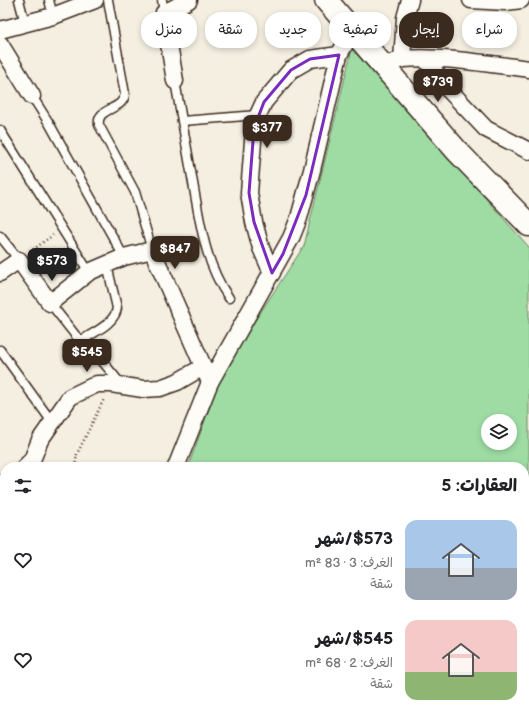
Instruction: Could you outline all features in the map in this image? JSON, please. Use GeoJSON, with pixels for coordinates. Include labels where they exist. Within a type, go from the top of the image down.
{"type":"FeatureCollection","features":[{"type":"Feature","properties":{"kind":"street"},"geometry":{"type":"LineString","coordinates":[[0,30],[53,16],[95,0]]}},
{"type":"Feature","properties":{"kind":"street"},"geometry":{"type":"LineString","coordinates":[[175,81],[163,6],[189,0]]}},
{"type":"Feature","properties":{"kind":"street"},"geometry":{"type":"LineString","coordinates":[[326,0],[336,12]]}},
{"type":"Feature","properties":{"kind":"street"},"geometry":{"type":"LineString","coordinates":[[393,63],[410,0]]}},
{"type":"Feature","properties":{"kind":"street"},"geometry":{"type":"LineString","coordinates":[[471,0],[506,2],[521,0]]}},
{"type":"Feature","properties":{"kind":"street"},"geometry":{"type":"LineString","coordinates":[[0,44],[32,96]]}},
{"type":"Feature","properties":{"kind":"street"},"geometry":{"type":"LineString","coordinates":[[178,462],[210,382],[283,254],[299,218],[339,55],[343,48]]}},
{"type":"Feature","properties":{"kind":"street"},"geometry":{"type":"LineString","coordinates":[[374,48],[393,63],[457,151],[529,225]]}},
{"type":"Feature","properties":{"kind":"street"},"geometry":{"type":"LineString","coordinates":[[272,273],[261,248],[249,193],[254,128],[264,102],[291,70],[310,59],[339,55]]}},
{"type":"Feature","properties":{"kind":"street"},"geometry":{"type":"LineString","coordinates":[[393,63],[426,60],[457,61],[529,70]]}},
{"type":"Feature","properties":{"kind":"street"},"geometry":{"type":"LineString","coordinates":[[426,60],[448,89],[486,129],[529,151]]}},
{"type":"Feature","properties":{"kind":"street"},"geometry":{"type":"LineString","coordinates":[[0,273],[19,260],[50,303],[89,272],[124,257],[152,250],[210,382]]}},
{"type":"Feature","properties":{"kind":"street"},"geometry":{"type":"LineString","coordinates":[[30,462],[40,440],[70,397],[97,384],[143,389],[160,388],[176,382],[203,368]]}},
{"type":"Feature","properties":{"kind":"lane"},"geometry":{"type":"LineString","coordinates":[[19,0],[25,24]]}},
{"type":"Feature","properties":{"kind":"lane"},"geometry":{"type":"LineString","coordinates":[[49,0],[53,16]]}},
{"type":"Feature","properties":{"kind":"lane"},"geometry":{"type":"LineString","coordinates":[[108,0],[125,94],[124,99],[118,105],[101,114],[99,117],[99,125],[134,192],[152,250]]}},
{"type":"Feature","properties":{"kind":"lane"},"geometry":{"type":"LineString","coordinates":[[175,81],[203,234],[214,272],[219,284],[229,298]]}},
{"type":"Feature","properties":{"kind":"lane"},"geometry":{"type":"LineString","coordinates":[[32,96],[49,123],[124,257]]}},
{"type":"Feature","properties":{"kind":"lane"},"geometry":{"type":"LineString","coordinates":[[182,121],[258,115]]}},
{"type":"Feature","properties":{"kind":"lane"},"geometry":{"type":"LineString","coordinates":[[0,130],[89,272]]}},
{"type":"Feature","properties":{"kind":"lane"},"geometry":{"type":"LineString","coordinates":[[0,236],[19,260]]}},
{"type":"Feature","properties":{"kind":"lane"},"geometry":{"type":"LineString","coordinates":[[84,339],[113,319],[116,313],[117,308],[107,265]]}},
{"type":"Feature","properties":{"kind":"lane"},"geometry":{"type":"LineString","coordinates":[[50,303],[76,336],[80,339],[84,339],[117,385]]}},
{"type":"Feature","properties":{"kind":"lane"},"geometry":{"type":"LineString","coordinates":[[0,350],[52,422]]}},
{"type":"Feature","properties":{"kind":"path"},"geometry":{"type":"LineString","coordinates":[[19,260],[62,229]]}},
{"type":"Feature","properties":{"kind":"path"},"geometry":{"type":"LineString","coordinates":[[75,462],[77,454],[117,385]]}},
{"type":"Feature","properties":{"kind":"highlighted area"},"geometry":{"type":"Polygon","coordinates":[[[339,55],[306,195],[283,254],[272,273],[254,222],[249,193],[254,128],[264,102],[291,70],[310,59],[339,55]]]}},
{"type":"Feature","properties":{"kind":"green space"},"geometry":{"type":"Polygon","coordinates":[[[352,49],[529,247],[529,462],[190,462],[224,368],[304,246],[352,49]]]}}]}
